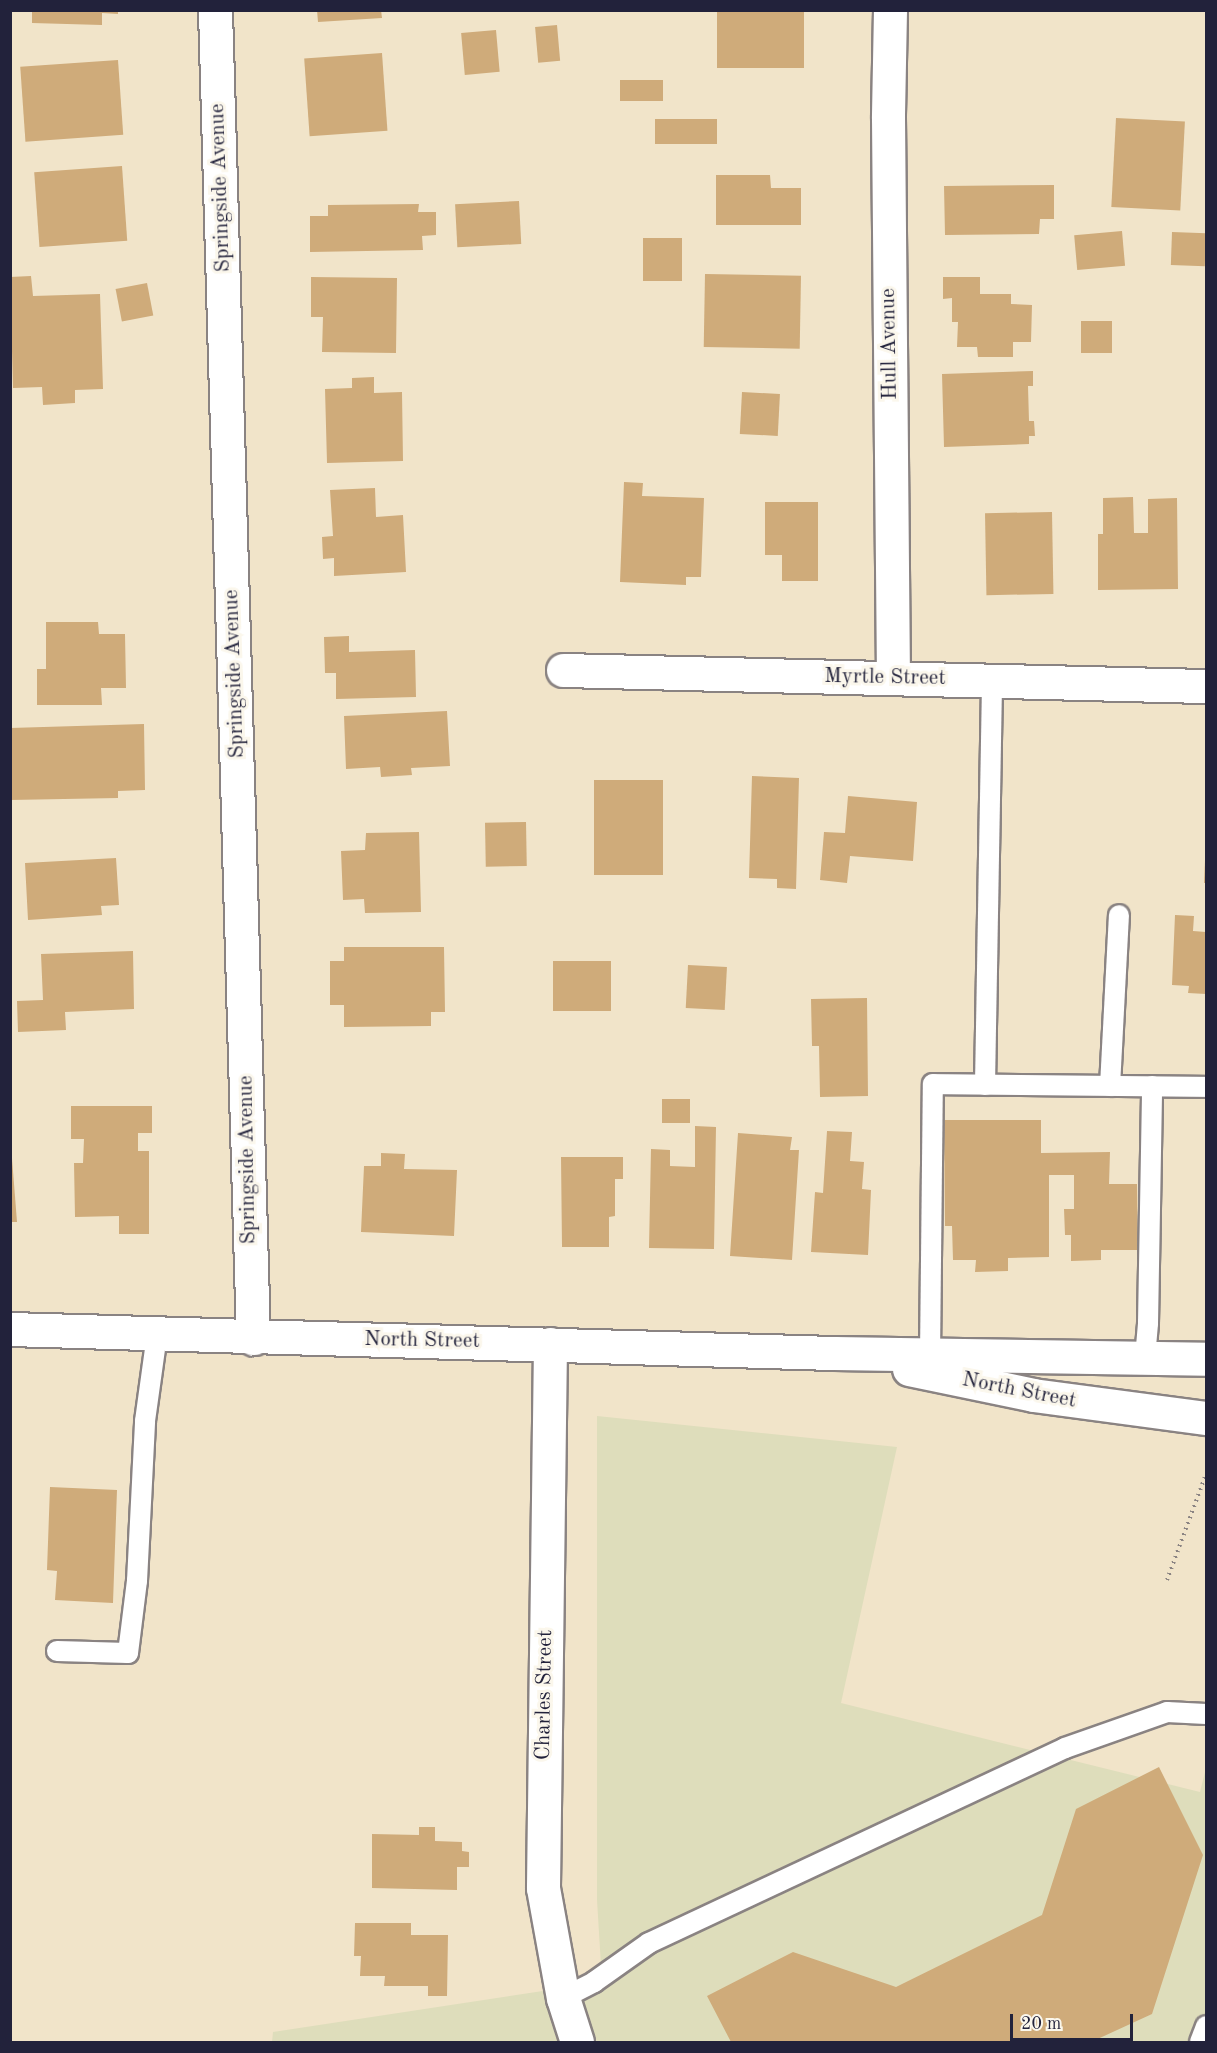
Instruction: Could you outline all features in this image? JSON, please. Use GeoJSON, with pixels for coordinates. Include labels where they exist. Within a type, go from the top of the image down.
{"type":"FeatureCollection","features":[{"type":"Feature","properties":{"kind":"street","name":"Springside Avenue"},"geometry":{"type":"LineString","coordinates":[[215,10],[253,1338]]}},
{"type":"Feature","properties":{"kind":"street","name":"Hull Avenue"},"geometry":{"type":"LineString","coordinates":[[890,10],[888,118],[893,678]]}},
{"type":"Feature","properties":{"kind":"street","name":"Myrtle Street"},"geometry":{"type":"LineString","coordinates":[[562,670],[1206,686]]}},
{"type":"Feature","properties":{"kind":"street","name":"North Street"},"geometry":{"type":"LineString","coordinates":[[10,1329],[253,1338],[834,1353],[1206,1359]]}},
{"type":"Feature","properties":{"kind":"street","name":"Charles Street"},"geometry":{"type":"LineString","coordinates":[[550,1344],[543,1888],[563,1998],[577,2043]]}},
{"type":"Feature","properties":{"kind":"street","name":"North Street"},"geometry":{"type":"LineString","coordinates":[[834,1353],[1033,1395],[1206,1418]]}},
{"type":"Feature","properties":{"kind":"lane"},"geometry":{"type":"LineString","coordinates":[[985,1084],[992,680]]}},
{"type":"Feature","properties":{"kind":"lane"},"geometry":{"type":"LineString","coordinates":[[1110,1086],[1119,915]]}},
{"type":"Feature","properties":{"kind":"lane"},"geometry":{"type":"LineString","coordinates":[[930,1355],[933,1084],[1206,1087]]}},
{"type":"Feature","properties":{"kind":"lane"},"geometry":{"type":"LineString","coordinates":[[1145,1358],[1149,1323],[1152,1086]]}},
{"type":"Feature","properties":{"kind":"lane"},"geometry":{"type":"LineString","coordinates":[[57,1651],[128,1653],[137,1581],[145,1421],[157,1335]]}},
{"type":"Feature","properties":{"kind":"lane"},"geometry":{"type":"LineString","coordinates":[[563,1998],[594,1982],[649,1943],[1065,1749],[1167,1712],[1206,1714]]}},
{"type":"Feature","properties":{"kind":"lane"},"geometry":{"type":"LineString","coordinates":[[1200,2043],[1206,2026]]}},
{"type":"Feature","properties":{"kind":"path"},"geometry":{"type":"LineString","coordinates":[[1167,1580],[1206,1474]]}},
{"type":"Feature","properties":{"kind":"shaded area"},"geometry":{"type":"Polygon","coordinates":[[[597,1416],[897,1447],[841,1703],[1200,1792],[1206,1768],[1206,2042],[272,2042],[273,2032],[602,1982],[597,1900],[597,1416]]]}},
{"type":"Feature","properties":{"kind":"building"},"geometry":{"type":"Polygon","coordinates":[[[32,10],[118,10],[118,14],[102,13],[102,25],[32,23],[32,10]]]}},
{"type":"Feature","properties":{"kind":"building"},"geometry":{"type":"Polygon","coordinates":[[[317,10],[381,10],[382,18],[318,22],[317,10]]]}},
{"type":"Feature","properties":{"kind":"building"},"geometry":{"type":"Polygon","coordinates":[[[717,10],[804,10],[804,68],[717,68],[717,10]]]}},
{"type":"Feature","properties":{"kind":"building"},"geometry":{"type":"Polygon","coordinates":[[[557,25],[560,61],[538,63],[535,27],[557,25]]]}},
{"type":"Feature","properties":{"kind":"building"},"geometry":{"type":"Polygon","coordinates":[[[496,30],[500,72],[465,75],[461,33],[496,30]]]}},
{"type":"Feature","properties":{"kind":"building"},"geometry":{"type":"Polygon","coordinates":[[[382,53],[387,131],[310,136],[304,58],[382,53]]]}},
{"type":"Feature","properties":{"kind":"building"},"geometry":{"type":"Polygon","coordinates":[[[118,60],[123,135],[25,142],[20,67],[118,60]]]}},
{"type":"Feature","properties":{"kind":"building"},"geometry":{"type":"Polygon","coordinates":[[[620,80],[663,80],[663,101],[620,101],[620,80]]]}},
{"type":"Feature","properties":{"kind":"building"},"geometry":{"type":"Polygon","coordinates":[[[1116,118],[1185,122],[1180,210],[1111,207],[1116,118]]]}},
{"type":"Feature","properties":{"kind":"building"},"geometry":{"type":"Polygon","coordinates":[[[655,119],[717,119],[717,144],[655,144],[655,119]]]}},
{"type":"Feature","properties":{"kind":"building"},"geometry":{"type":"Polygon","coordinates":[[[122,166],[127,241],[39,247],[34,172],[122,166]]]}},
{"type":"Feature","properties":{"kind":"building"},"geometry":{"type":"Polygon","coordinates":[[[716,175],[770,175],[771,188],[801,188],[801,225],[716,225],[716,175]]]}},
{"type":"Feature","properties":{"kind":"building"},"geometry":{"type":"Polygon","coordinates":[[[1054,185],[1054,219],[1040,219],[1039,234],[945,235],[944,186],[1054,185]]]}},
{"type":"Feature","properties":{"kind":"building"},"geometry":{"type":"Polygon","coordinates":[[[519,201],[521,244],[457,247],[455,204],[519,201]]]}},
{"type":"Feature","properties":{"kind":"building"},"geometry":{"type":"Polygon","coordinates":[[[419,204],[418,212],[436,212],[436,235],[422,236],[423,250],[310,252],[310,216],[328,216],[328,205],[419,204]]]}},
{"type":"Feature","properties":{"kind":"building"},"geometry":{"type":"Polygon","coordinates":[[[1122,231],[1125,266],[1077,270],[1074,235],[1122,231]]]}},
{"type":"Feature","properties":{"kind":"building"},"geometry":{"type":"Polygon","coordinates":[[[1172,232],[1206,233],[1205,266],[1171,265],[1172,232]]]}},
{"type":"Feature","properties":{"kind":"building"},"geometry":{"type":"Polygon","coordinates":[[[643,238],[682,238],[682,281],[643,281],[643,238]]]}},
{"type":"Feature","properties":{"kind":"building"},"geometry":{"type":"Polygon","coordinates":[[[705,274],[801,276],[800,349],[704,347],[705,274]]]}},
{"type":"Feature","properties":{"kind":"building"},"geometry":{"type":"Polygon","coordinates":[[[31,276],[33,296],[100,294],[103,389],[75,390],[75,403],[43,405],[42,387],[13,388],[10,277],[31,276]]]}},
{"type":"Feature","properties":{"kind":"building"},"geometry":{"type":"Polygon","coordinates":[[[311,277],[397,278],[396,353],[322,352],[323,317],[311,317],[311,277]]]}},
{"type":"Feature","properties":{"kind":"building"},"geometry":{"type":"Polygon","coordinates":[[[943,277],[980,277],[980,294],[1011,294],[1011,304],[1032,305],[1031,342],[1013,342],[1013,357],[978,357],[977,347],[957,347],[958,322],[952,322],[952,298],[943,299],[943,277]]]}},
{"type":"Feature","properties":{"kind":"building"},"geometry":{"type":"Polygon","coordinates":[[[147,283],[153,315],[122,321],[116,289],[147,283]]]}},
{"type":"Feature","properties":{"kind":"building"},"geometry":{"type":"Polygon","coordinates":[[[1081,321],[1112,321],[1112,353],[1081,353],[1081,321]]]}},
{"type":"Feature","properties":{"kind":"building"},"geometry":{"type":"Polygon","coordinates":[[[1033,371],[1033,386],[1028,386],[1029,421],[1034,421],[1035,436],[1029,436],[1029,444],[944,447],[942,374],[1033,371]]]}},
{"type":"Feature","properties":{"kind":"building"},"geometry":{"type":"Polygon","coordinates":[[[374,377],[374,393],[402,392],[403,461],[327,463],[325,389],[352,388],[352,378],[374,377]]]}},
{"type":"Feature","properties":{"kind":"building"},"geometry":{"type":"Polygon","coordinates":[[[742,392],[780,394],[778,436],[740,434],[742,392]]]}},
{"type":"Feature","properties":{"kind":"building"},"geometry":{"type":"Polygon","coordinates":[[[624,482],[643,483],[642,496],[704,498],[701,577],[686,577],[686,585],[620,582],[624,482]]]}},
{"type":"Feature","properties":{"kind":"building"},"geometry":{"type":"Polygon","coordinates":[[[375,488],[376,517],[403,515],[406,572],[334,576],[334,558],[323,559],[322,537],[333,536],[330,490],[375,488]]]}},
{"type":"Feature","properties":{"kind":"building"},"geometry":{"type":"Polygon","coordinates":[[[1133,497],[1134,533],[1148,533],[1148,499],[1177,498],[1178,589],[1098,590],[1098,534],[1103,534],[1103,498],[1133,497]]]}},
{"type":"Feature","properties":{"kind":"building"},"geometry":{"type":"Polygon","coordinates":[[[765,502],[818,502],[818,581],[782,581],[782,555],[765,555],[765,502]]]}},
{"type":"Feature","properties":{"kind":"building"},"geometry":{"type":"Polygon","coordinates":[[[1052,512],[1053,594],[986,595],[985,513],[1052,512]]]}},
{"type":"Feature","properties":{"kind":"building"},"geometry":{"type":"Polygon","coordinates":[[[46,622],[98,622],[99,634],[125,634],[126,688],[101,688],[102,705],[37,705],[37,669],[46,669],[46,622]]]}},
{"type":"Feature","properties":{"kind":"building"},"geometry":{"type":"Polygon","coordinates":[[[349,636],[349,652],[415,650],[416,697],[336,699],[336,673],[325,673],[324,637],[349,636]]]}},
{"type":"Feature","properties":{"kind":"building"},"geometry":{"type":"Polygon","coordinates":[[[447,711],[450,766],[411,768],[412,775],[381,777],[380,767],[346,769],[344,716],[447,711]]]}},
{"type":"Feature","properties":{"kind":"building"},"geometry":{"type":"Polygon","coordinates":[[[144,724],[145,790],[118,791],[118,798],[10,800],[10,728],[144,724]]]}},
{"type":"Feature","properties":{"kind":"building"},"geometry":{"type":"Polygon","coordinates":[[[752,776],[799,778],[796,889],[777,888],[777,879],[749,878],[752,776]]]}},
{"type":"Feature","properties":{"kind":"building"},"geometry":{"type":"Polygon","coordinates":[[[594,780],[663,780],[663,875],[594,875],[594,780]]]}},
{"type":"Feature","properties":{"kind":"building"},"geometry":{"type":"Polygon","coordinates":[[[848,796],[917,802],[913,861],[850,856],[847,883],[820,880],[824,832],[845,833],[848,796]]]}},
{"type":"Feature","properties":{"kind":"building"},"geometry":{"type":"Polygon","coordinates":[[[526,822],[527,866],[486,867],[485,823],[526,822]]]}},
{"type":"Feature","properties":{"kind":"building"},"geometry":{"type":"Polygon","coordinates":[[[419,832],[421,912],[365,913],[364,899],[343,900],[341,851],[365,850],[366,833],[419,832]]]}},
{"type":"Feature","properties":{"kind":"building"},"geometry":{"type":"Polygon","coordinates":[[[116,858],[119,905],[101,906],[102,915],[28,920],[25,863],[116,858]]]}},
{"type":"Feature","properties":{"kind":"building"},"geometry":{"type":"Polygon","coordinates":[[[1205,860],[1206,883],[1204,883],[1205,860]]]}},
{"type":"Feature","properties":{"kind":"building"},"geometry":{"type":"Polygon","coordinates":[[[1175,915],[1194,916],[1193,931],[1206,932],[1206,994],[1188,993],[1189,986],[1172,985],[1175,915]]]}},
{"type":"Feature","properties":{"kind":"building"},"geometry":{"type":"Polygon","coordinates":[[[344,947],[444,947],[445,1012],[431,1012],[431,1026],[344,1027],[344,1005],[330,1005],[330,961],[344,961],[344,947]]]}},
{"type":"Feature","properties":{"kind":"building"},"geometry":{"type":"Polygon","coordinates":[[[133,951],[134,1009],[65,1012],[66,1030],[18,1032],[17,1001],[43,1000],[41,954],[133,951]]]}},
{"type":"Feature","properties":{"kind":"building"},"geometry":{"type":"Polygon","coordinates":[[[553,961],[611,961],[611,1011],[553,1011],[553,961]]]}},
{"type":"Feature","properties":{"kind":"building"},"geometry":{"type":"Polygon","coordinates":[[[688,965],[727,967],[725,1010],[686,1008],[688,965]]]}},
{"type":"Feature","properties":{"kind":"building"},"geometry":{"type":"Polygon","coordinates":[[[867,998],[868,1096],[820,1097],[819,1046],[812,1046],[811,999],[867,998]]]}},
{"type":"Feature","properties":{"kind":"building"},"geometry":{"type":"Polygon","coordinates":[[[662,1099],[690,1099],[690,1123],[662,1123],[662,1099]]]}},
{"type":"Feature","properties":{"kind":"building"},"geometry":{"type":"Polygon","coordinates":[[[71,1106],[152,1106],[152,1133],[138,1133],[138,1151],[149,1151],[149,1234],[119,1234],[119,1216],[75,1217],[74,1163],[83,1163],[84,1139],[71,1139],[71,1106]]]}},
{"type":"Feature","properties":{"kind":"building"},"geometry":{"type":"Polygon","coordinates":[[[944,1120],[1041,1120],[1041,1153],[1110,1152],[1109,1184],[1137,1184],[1138,1250],[1101,1250],[1101,1260],[1071,1261],[1071,1235],[1065,1235],[1064,1209],[1074,1209],[1074,1175],[1049,1175],[1049,1257],[1008,1258],[1008,1271],[975,1272],[976,1260],[953,1260],[952,1226],[945,1226],[944,1120]]]}},
{"type":"Feature","properties":{"kind":"building"},"geometry":{"type":"Polygon","coordinates":[[[695,1126],[716,1127],[714,1249],[649,1248],[651,1149],[670,1150],[670,1166],[695,1167],[695,1126]]]}},
{"type":"Feature","properties":{"kind":"building"},"geometry":{"type":"Polygon","coordinates":[[[827,1131],[852,1132],[850,1161],[864,1162],[862,1189],[871,1190],[868,1255],[811,1252],[815,1192],[823,1193],[827,1131]]]}},
{"type":"Feature","properties":{"kind":"building"},"geometry":{"type":"Polygon","coordinates":[[[10,1133],[17,1222],[10,1222],[10,1133]]]}},
{"type":"Feature","properties":{"kind":"building"},"geometry":{"type":"Polygon","coordinates":[[[738,1133],[792,1137],[790,1150],[799,1150],[792,1260],[730,1256],[738,1133]]]}},
{"type":"Feature","properties":{"kind":"building"},"geometry":{"type":"Polygon","coordinates":[[[381,1153],[405,1154],[404,1169],[457,1170],[454,1236],[361,1232],[364,1166],[381,1166],[381,1153]]]}},
{"type":"Feature","properties":{"kind":"building"},"geometry":{"type":"Polygon","coordinates":[[[561,1157],[623,1157],[623,1179],[615,1179],[615,1216],[609,1217],[609,1247],[562,1247],[561,1157]]]}},
{"type":"Feature","properties":{"kind":"building"},"geometry":{"type":"Polygon","coordinates":[[[50,1487],[117,1490],[113,1603],[55,1600],[57,1571],[47,1570],[50,1487]]]}},
{"type":"Feature","properties":{"kind":"building"},"geometry":{"type":"Polygon","coordinates":[[[1159,1767],[1203,1855],[1152,2014],[1091,2042],[731,2042],[707,1996],[793,1952],[896,1987],[1042,1915],[1076,1809],[1159,1767]]]}},
{"type":"Feature","properties":{"kind":"building"},"geometry":{"type":"Polygon","coordinates":[[[419,1827],[435,1827],[435,1841],[462,1842],[462,1851],[469,1852],[469,1867],[457,1867],[457,1890],[372,1888],[372,1834],[419,1835],[419,1827]]]}},
{"type":"Feature","properties":{"kind":"building"},"geometry":{"type":"Polygon","coordinates":[[[355,1923],[411,1923],[411,1935],[448,1935],[447,1996],[428,1996],[428,1986],[384,1986],[385,1976],[360,1976],[361,1956],[354,1956],[355,1923]]]}}]}
